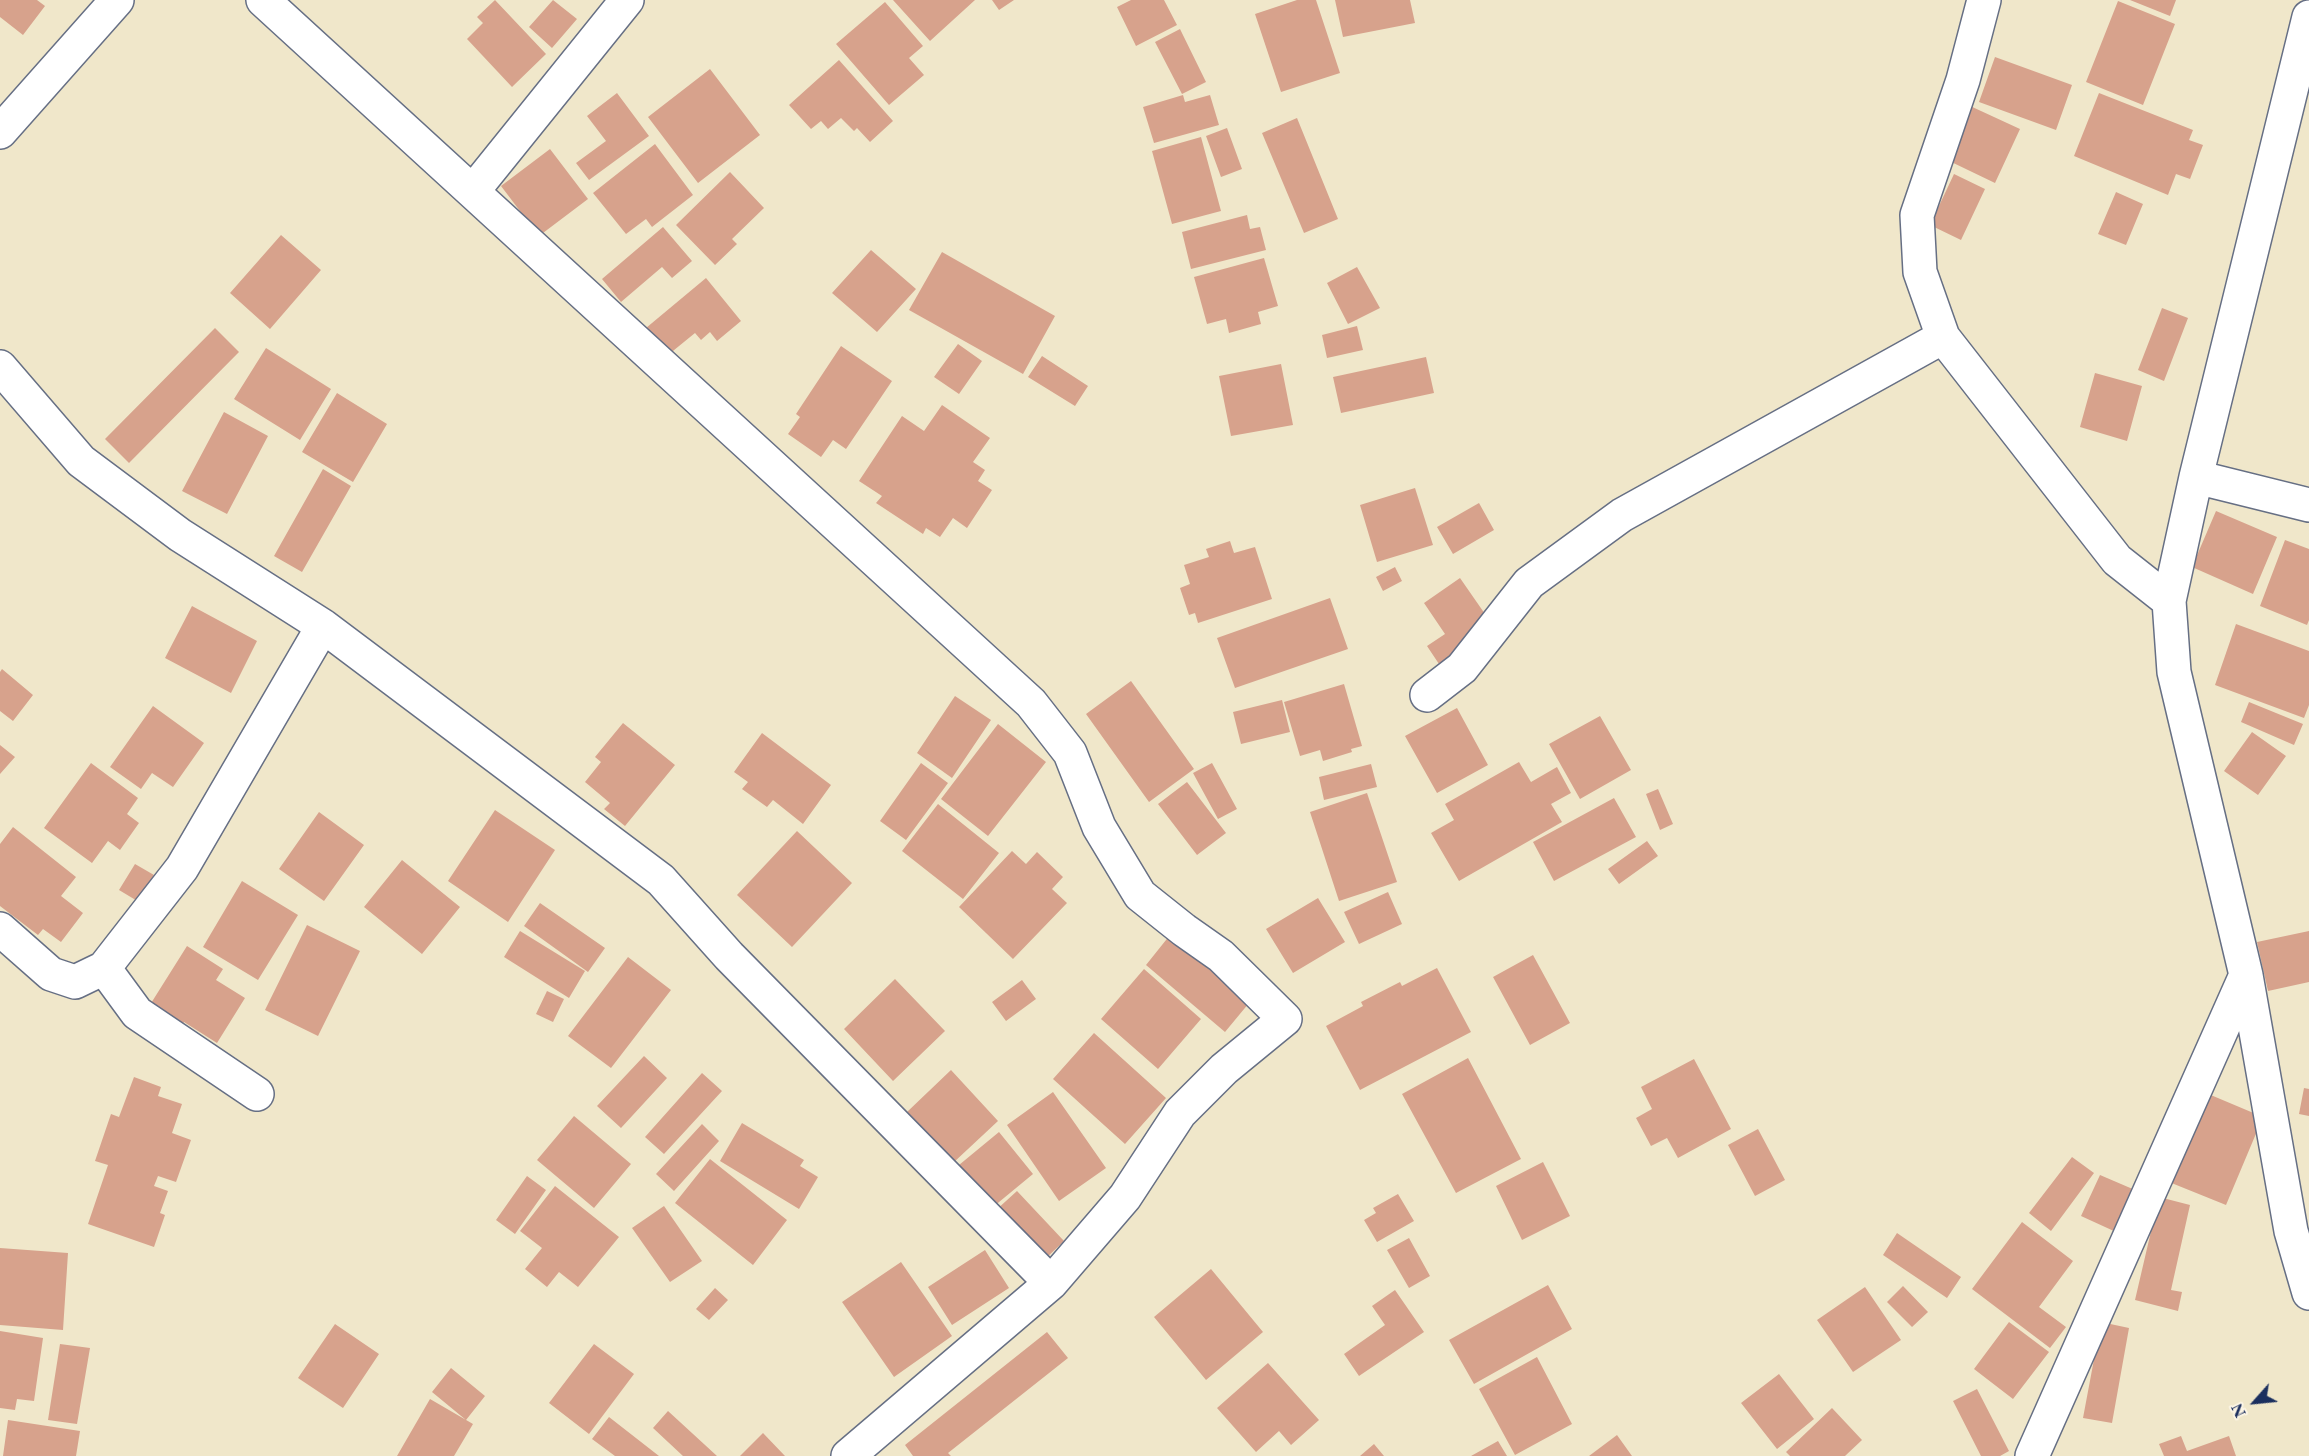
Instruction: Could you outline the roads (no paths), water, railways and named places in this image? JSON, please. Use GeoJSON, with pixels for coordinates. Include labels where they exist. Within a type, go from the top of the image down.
{"type":"FeatureCollection","features":[{"type":"Feature","properties":{"kind":"street"},"geometry":{"type":"LineString","coordinates":[[0,132],[117,0]]}},
{"type":"Feature","properties":{"kind":"street"},"geometry":{"type":"LineString","coordinates":[[263,0],[1031,703],[1070,753],[1099,826],[1140,895],[1221,956],[1285,1019],[1224,1069],[1180,1113],[1125,1197],[1051,1282],[848,1456]]}},
{"type":"Feature","properties":{"kind":"street"},"geometry":{"type":"LineString","coordinates":[[473,191],[627,0]]}},
{"type":"Feature","properties":{"kind":"street"},"geometry":{"type":"LineString","coordinates":[[1984,0],[1963,80],[1917,215],[1920,272],[1944,337],[2117,560],[2169,601]]}},
{"type":"Feature","properties":{"kind":"street"},"geometry":{"type":"LineString","coordinates":[[2309,17],[2196,477],[2169,601],[2174,672],[2246,975],[2291,1231],[2309,1293]]}},
{"type":"Feature","properties":{"kind":"street"},"geometry":{"type":"LineString","coordinates":[[1427,695],[1462,668],[1529,583],[1622,515],[1944,337]]}},
{"type":"Feature","properties":{"kind":"street"},"geometry":{"type":"LineString","coordinates":[[0,367],[81,460],[180,535],[323,626],[661,880],[729,956],[1051,1282]]}},
{"type":"Feature","properties":{"kind":"street"},"geometry":{"type":"LineString","coordinates":[[2196,477],[2309,505]]}},
{"type":"Feature","properties":{"kind":"street"},"geometry":{"type":"LineString","coordinates":[[0,929],[51,974],[75,982],[104,968],[182,868],[323,626]]}},
{"type":"Feature","properties":{"kind":"street"},"geometry":{"type":"LineString","coordinates":[[104,968],[137,1013],[257,1095]]}},
{"type":"Feature","properties":{"kind":"street"},"geometry":{"type":"LineString","coordinates":[[2032,1456],[2246,975]]}}]}
